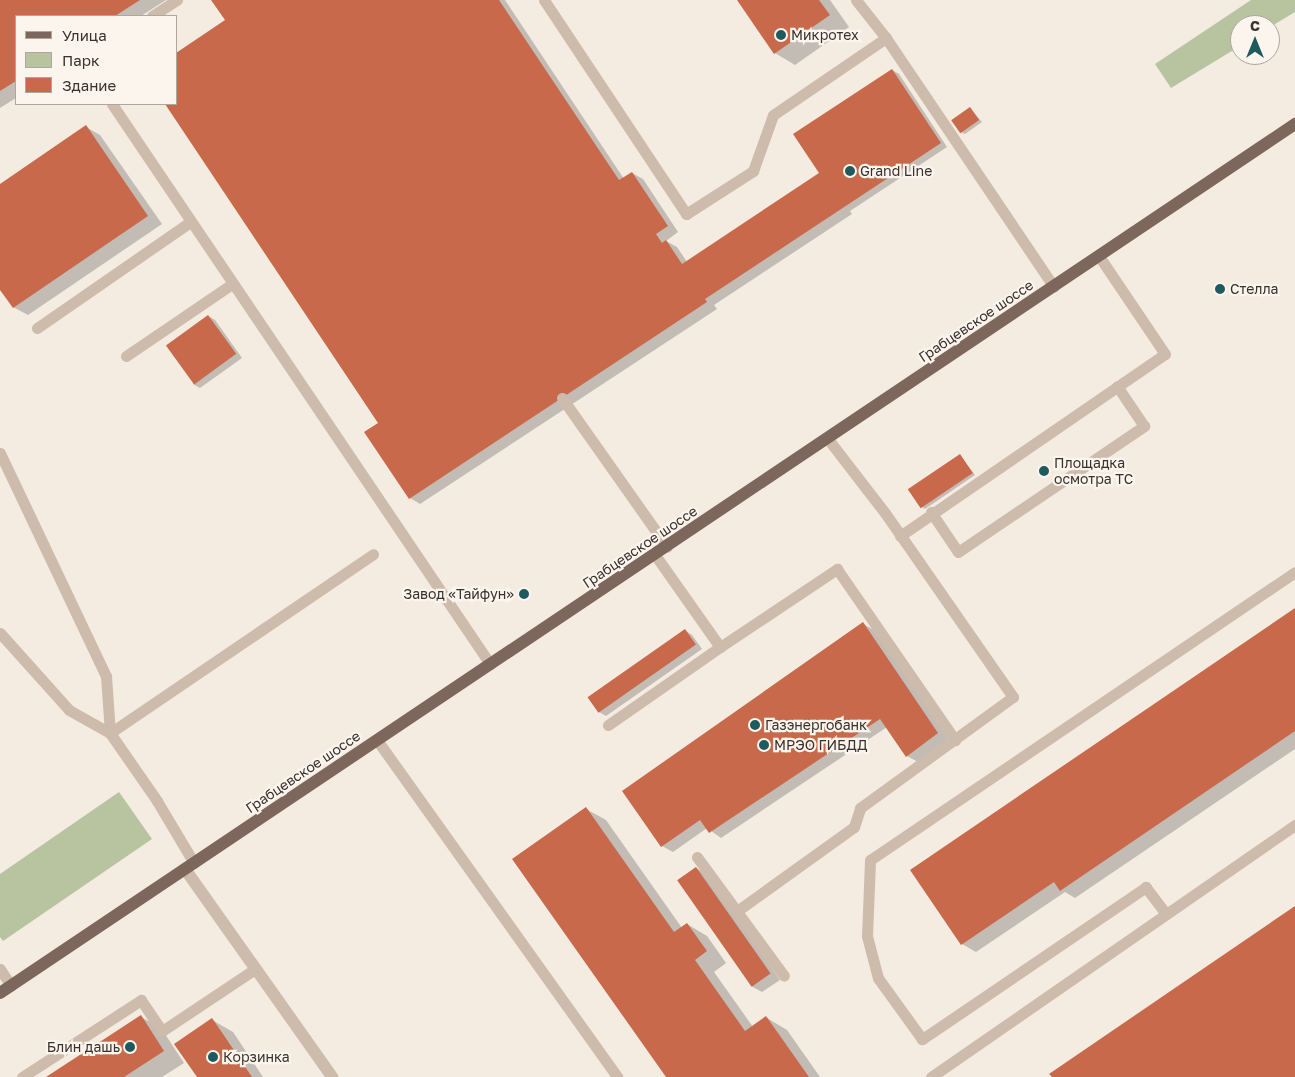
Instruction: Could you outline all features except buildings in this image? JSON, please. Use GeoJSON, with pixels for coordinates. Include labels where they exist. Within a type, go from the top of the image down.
{"type":"FeatureCollection","features":[{"type":"Feature","properties":{"kind":"main road","name":"Грабцевское шоссе"},"geometry":{"type":"LineString","coordinates":[[0,993],[1295,124]]}},
{"type":"Feature","properties":{"kind":"street"},"geometry":{"type":"LineString","coordinates":[[190,866],[256,969],[332,1077]]}},
{"type":"Feature","properties":{"kind":"lane"},"geometry":{"type":"LineString","coordinates":[[154,15],[177,0]]}},
{"type":"Feature","properties":{"kind":"lane"},"geometry":{"type":"LineString","coordinates":[[544,0],[686,214],[753,171],[773,115],[886,38]]}},
{"type":"Feature","properties":{"kind":"lane"},"geometry":{"type":"LineString","coordinates":[[856,0],[886,38],[1054,286]]}},
{"type":"Feature","properties":{"kind":"lane"},"geometry":{"type":"LineString","coordinates":[[113,105],[490,664]]}},
{"type":"Feature","properties":{"kind":"lane"},"geometry":{"type":"LineString","coordinates":[[37,328],[190,222]]}},
{"type":"Feature","properties":{"kind":"lane"},"geometry":{"type":"LineString","coordinates":[[900,536],[931,512],[1165,354],[1099,256]]}},
{"type":"Feature","properties":{"kind":"lane"},"geometry":{"type":"LineString","coordinates":[[126,356],[232,284]]}},
{"type":"Feature","properties":{"kind":"lane"},"geometry":{"type":"LineString","coordinates":[[931,512],[958,552],[1047,492],[1144,426],[1117,386]]}},
{"type":"Feature","properties":{"kind":"lane"},"geometry":{"type":"LineString","coordinates":[[562,398],[667,547]]}},
{"type":"Feature","properties":{"kind":"lane"},"geometry":{"type":"LineString","coordinates":[[737,911],[854,827],[860,808],[1013,697],[900,536],[828,439]]}},
{"type":"Feature","properties":{"kind":"lane"},"geometry":{"type":"LineString","coordinates":[[0,453],[106,676],[110,733]]}},
{"type":"Feature","properties":{"kind":"lane"},"geometry":{"type":"LineString","coordinates":[[110,733],[372,554]]}},
{"type":"Feature","properties":{"kind":"lane"},"geometry":{"type":"LineString","coordinates":[[655,555],[720,646]]}},
{"type":"Feature","properties":{"kind":"lane"},"geometry":{"type":"LineString","coordinates":[[608,725],[720,646],[837,569],[955,740]]}},
{"type":"Feature","properties":{"kind":"lane"},"geometry":{"type":"LineString","coordinates":[[1166,914],[1146,887],[922,1039],[878,978],[867,936],[870,860],[1295,572]]}},
{"type":"Feature","properties":{"kind":"lane"},"geometry":{"type":"LineString","coordinates":[[0,633],[69,710],[110,733],[157,801],[190,866]]}},
{"type":"Feature","properties":{"kind":"lane"},"geometry":{"type":"LineString","coordinates":[[377,740],[617,1077]]}},
{"type":"Feature","properties":{"kind":"lane"},"geometry":{"type":"LineString","coordinates":[[931,1077],[1295,825]]}},
{"type":"Feature","properties":{"kind":"lane"},"geometry":{"type":"LineString","coordinates":[[697,857],[784,976]]}},
{"type":"Feature","properties":{"kind":"lane"},"geometry":{"type":"LineString","coordinates":[[0,969],[11,986]]}},
{"type":"Feature","properties":{"kind":"lane"},"geometry":{"type":"LineString","coordinates":[[22,1077],[141,1000],[162,1031],[256,969]]}},
{"type":"Feature","properties":{"kind":"green space"},"geometry":{"type":"Polygon","coordinates":[[[1251,0],[1295,0],[1295,12],[1280,21],[1280,15],[1230,15],[1230,52],[1171,88],[1155,64],[1251,0]]]}},
{"type":"Feature","properties":{"kind":"green space"},"geometry":{"type":"Polygon","coordinates":[[[119,792],[152,839],[3,941],[0,937],[0,874],[119,792]]]}},
{"type":"Feature","properties":{"kind":"place","name":"Микротех"},"geometry":{"type":"Point","coordinates":[781,35]}},
{"type":"Feature","properties":{"kind":"place","name":"Grand Line"},"geometry":{"type":"Point","coordinates":[850,171]}},
{"type":"Feature","properties":{"kind":"place","name":"Стелла"},"geometry":{"type":"Point","coordinates":[1220,289]}},
{"type":"Feature","properties":{"kind":"place","name":"Площадка осмотра ТС"},"geometry":{"type":"Point","coordinates":[1044,471]}},
{"type":"Feature","properties":{"kind":"place","name":"Завод «Тайфун»"},"geometry":{"type":"Point","coordinates":[524,594]}},
{"type":"Feature","properties":{"kind":"place","name":"Газэнергобанк"},"geometry":{"type":"Point","coordinates":[755,725]}},
{"type":"Feature","properties":{"kind":"place","name":"МРЭО ГИБДД"},"geometry":{"type":"Point","coordinates":[764,745]}},
{"type":"Feature","properties":{"kind":"place","name":"Блин дашь"},"geometry":{"type":"Point","coordinates":[130,1047]}},
{"type":"Feature","properties":{"kind":"place","name":"Корзинка"},"geometry":{"type":"Point","coordinates":[213,1057]}}]}
